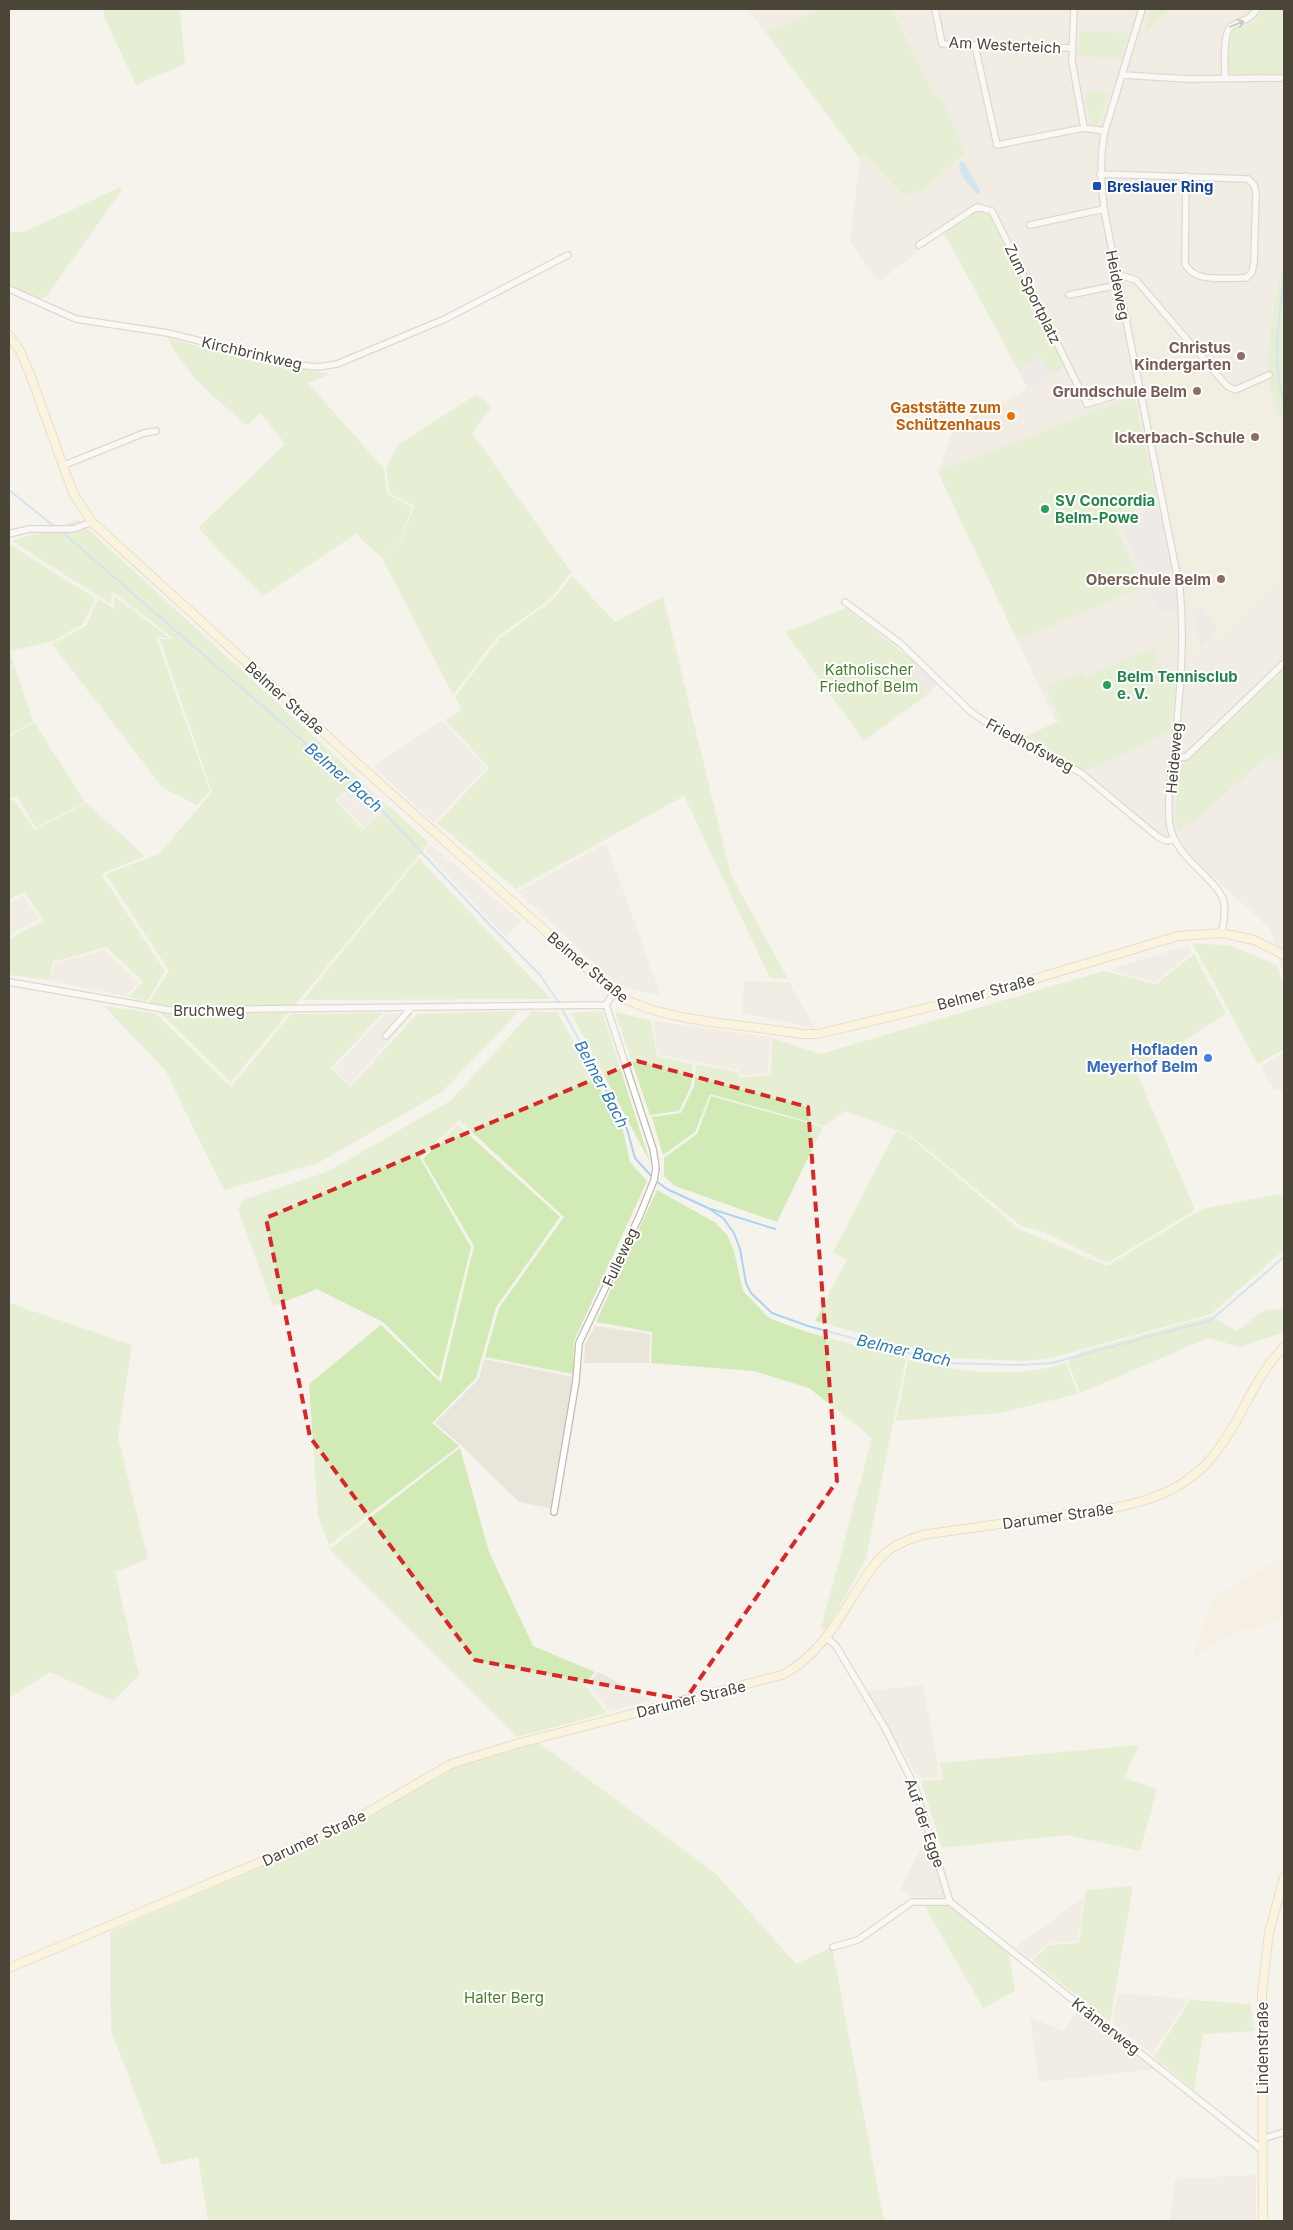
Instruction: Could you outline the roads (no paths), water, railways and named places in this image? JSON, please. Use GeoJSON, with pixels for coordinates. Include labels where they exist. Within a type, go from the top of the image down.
{"type":"FeatureCollection","features":[{"type":"Feature","properties":{"kind":"street","name":"Am Westerteich"},"geometry":{"type":"LineString","coordinates":[[936,9],[942,44],[1072,48]]}},
{"type":"Feature","properties":{"kind":"street","name":"Am Westerteich"},"geometry":{"type":"LineString","coordinates":[[1074,9],[1072,48],[1084,128]]}},
{"type":"Feature","properties":{"kind":"street","name":"Heideweg"},"geometry":{"type":"LineString","coordinates":[[1142,9],[1105,131],[1100,174],[1104,209],[1118,285],[1174,553],[1181,605],[1182,653],[1173,758],[1170,826],[1174,839],[1189,860],[1218,890],[1224,901],[1222,933]]}},
{"type":"Feature","properties":{"kind":"street"},"geometry":{"type":"LineString","coordinates":[[1225,79],[1226,33],[1230,26],[1246,20],[1257,9]]}},
{"type":"Feature","properties":{"kind":"street"},"geometry":{"type":"LineString","coordinates":[[975,46],[997,145],[1084,128],[1105,131]]}},
{"type":"Feature","properties":{"kind":"street"},"geometry":{"type":"LineString","coordinates":[[1123,75],[1150,78],[1284,78]]}},
{"type":"Feature","properties":{"kind":"street"},"geometry":{"type":"LineString","coordinates":[[1100,174],[1186,176],[1248,179],[1254,185],[1254,262],[1252,272],[1246,278],[1197,277],[1189,272],[1185,264],[1186,176]]}},
{"type":"Feature","properties":{"kind":"street","name":"Zum Sportplatz"},"geometry":{"type":"LineString","coordinates":[[919,245],[977,207],[992,211],[1087,404],[1139,388]]}},
{"type":"Feature","properties":{"kind":"street"},"geometry":{"type":"LineString","coordinates":[[1030,225],[1104,209]]}},
{"type":"Feature","properties":{"kind":"street","name":"Kirchbrinkweg"},"geometry":{"type":"LineString","coordinates":[[9,289],[76,319],[168,333],[291,364],[317,367],[338,364],[444,319],[568,255]]}},
{"type":"Feature","properties":{"kind":"street"},"geometry":{"type":"LineString","coordinates":[[1116,274],[1136,280],[1227,386],[1235,390],[1269,375]]}},
{"type":"Feature","properties":{"kind":"street"},"geometry":{"type":"LineString","coordinates":[[1069,295],[1118,285]]}},
{"type":"Feature","properties":{"kind":"street","name":"Belmer Straße"},"geometry":{"type":"LineString","coordinates":[[9,335],[20,351],[30,374],[73,493],[92,522],[360,766],[614,992],[629,1002],[646,1009],[790,1032],[818,1034],[984,994],[1178,936],[1222,933],[1254,940],[1284,955]]}},
{"type":"Feature","properties":{"kind":"street"},"geometry":{"type":"LineString","coordinates":[[62,466],[144,433],[156,431]]}},
{"type":"Feature","properties":{"kind":"street"},"geometry":{"type":"LineString","coordinates":[[9,534],[29,529],[73,529],[92,522]]}},
{"type":"Feature","properties":{"kind":"street","name":"Friedhofsweg"},"geometry":{"type":"LineString","coordinates":[[845,602],[901,644],[971,712],[984,721],[1081,773],[1158,837],[1166,841],[1174,839]]}},
{"type":"Feature","properties":{"kind":"street"},"geometry":{"type":"LineString","coordinates":[[1173,758],[1186,757],[1284,664]]}},
{"type":"Feature","properties":{"kind":"street","name":"Bruchweg"},"geometry":{"type":"LineString","coordinates":[[9,982],[169,1010],[606,1005]]}},
{"type":"Feature","properties":{"kind":"street"},"geometry":{"type":"LineString","coordinates":[[606,1005],[614,992]]}},
{"type":"Feature","properties":{"kind":"street","name":"Fulleweg"},"geometry":{"type":"LineString","coordinates":[[554,1512],[576,1381],[579,1343],[650,1191],[656,1168],[653,1149],[606,1005]]}},
{"type":"Feature","properties":{"kind":"street"},"geometry":{"type":"LineString","coordinates":[[386,1036],[412,1007]]}},
{"type":"Feature","properties":{"kind":"street","name":"Darumer Straße"},"geometry":{"type":"LineString","coordinates":[[9,1968],[341,1828],[450,1764],[516,1744],[782,1675],[807,1660],[826,1637],[871,1570],[886,1552],[903,1542],[922,1535],[1136,1504],[1174,1488],[1207,1463],[1222,1444],[1268,1364],[1284,1347]]}},
{"type":"Feature","properties":{"kind":"street","name":"Auf der Egge"},"geometry":{"type":"LineString","coordinates":[[826,1637],[836,1646],[880,1720],[915,1787],[950,1902]]}},
{"type":"Feature","properties":{"kind":"street","name":"Lindenstraße"},"geometry":{"type":"LineString","coordinates":[[1263,2221],[1262,1991],[1269,1933],[1284,1877]]}},
{"type":"Feature","properties":{"kind":"street"},"geometry":{"type":"LineString","coordinates":[[833,1947],[858,1940],[912,1902],[950,1902]]}},
{"type":"Feature","properties":{"kind":"street","name":"Krämerweg"},"geometry":{"type":"LineString","coordinates":[[950,1902],[1262,2150]]}},
{"type":"Feature","properties":{"kind":"street"},"geometry":{"type":"LineString","coordinates":[[1262,2139],[1284,2132]]}},
{"type":"Feature","properties":{"kind":"water"},"geometry":{"type":"Polygon","coordinates":[[[960,161],[964,162],[980,190],[979,195],[962,175],[960,161]]]}},
{"type":"Feature","properties":{"kind":"waterway"},"geometry":{"type":"LineString","coordinates":[[1284,281],[1277,342],[1278,374],[1284,403]]}},
{"type":"Feature","properties":{"kind":"waterway","name":"Belmer Bach"},"geometry":{"type":"LineString","coordinates":[[9,490],[55,527]]}},
{"type":"Feature","properties":{"kind":"waterway","name":"Belmer Bach"},"geometry":{"type":"LineString","coordinates":[[61,531],[380,808],[488,923],[540,975],[559,1003]]}},
{"type":"Feature","properties":{"kind":"waterway","name":"Belmer Bach"},"geometry":{"type":"LineString","coordinates":[[561,1007],[627,1129],[635,1158],[653,1178]]}},
{"type":"Feature","properties":{"kind":"waterway","name":"Belmer Bach"},"geometry":{"type":"LineString","coordinates":[[656,1181],[667,1189],[708,1208],[723,1218],[734,1233],[740,1249],[746,1283],[751,1293],[772,1313],[808,1326],[946,1363],[1022,1365],[1052,1363],[1211,1320],[1284,1257]]}},
{"type":"Feature","properties":{"kind":"waterway"},"geometry":{"type":"LineString","coordinates":[[711,1209],[775,1229]]}},
{"type":"Feature","properties":{"kind":"place","name":"Breslauer Ring"},"geometry":{"type":"Point","coordinates":[1097,186]}},
{"type":"Feature","properties":{"kind":"place","name":"Christus Kindergarten"},"geometry":{"type":"Point","coordinates":[1241,356]}},
{"type":"Feature","properties":{"kind":"place","name":"Grundschule Belm"},"geometry":{"type":"Point","coordinates":[1197,391]}},
{"type":"Feature","properties":{"kind":"place","name":"Gaststätte zum Schützenhaus"},"geometry":{"type":"Point","coordinates":[1011,416]}},
{"type":"Feature","properties":{"kind":"place","name":"Ickerbach-Schule"},"geometry":{"type":"Point","coordinates":[1255,437]}},
{"type":"Feature","properties":{"kind":"place","name":"SV Concordia Belm-Powe"},"geometry":{"type":"Point","coordinates":[1045,509]}},
{"type":"Feature","properties":{"kind":"place","name":"Oberschule Belm"},"geometry":{"type":"Point","coordinates":[1221,579]}},
{"type":"Feature","properties":{"kind":"place","name":"Belm Tennisclub e. V."},"geometry":{"type":"Point","coordinates":[1107,685]}},
{"type":"Feature","properties":{"kind":"place","name":"Hofladen Meyerhof Belm"},"geometry":{"type":"Point","coordinates":[1208,1058]}},
{"type":"Feature","properties":{"kind":"park label","name":"Katholischer Friedhof Belm"},"geometry":{"type":"Point","coordinates":[869,678]}},
{"type":"Feature","properties":{"kind":"park label","name":"Halter Berg"},"geometry":{"type":"Point","coordinates":[504,1997]}}]}
